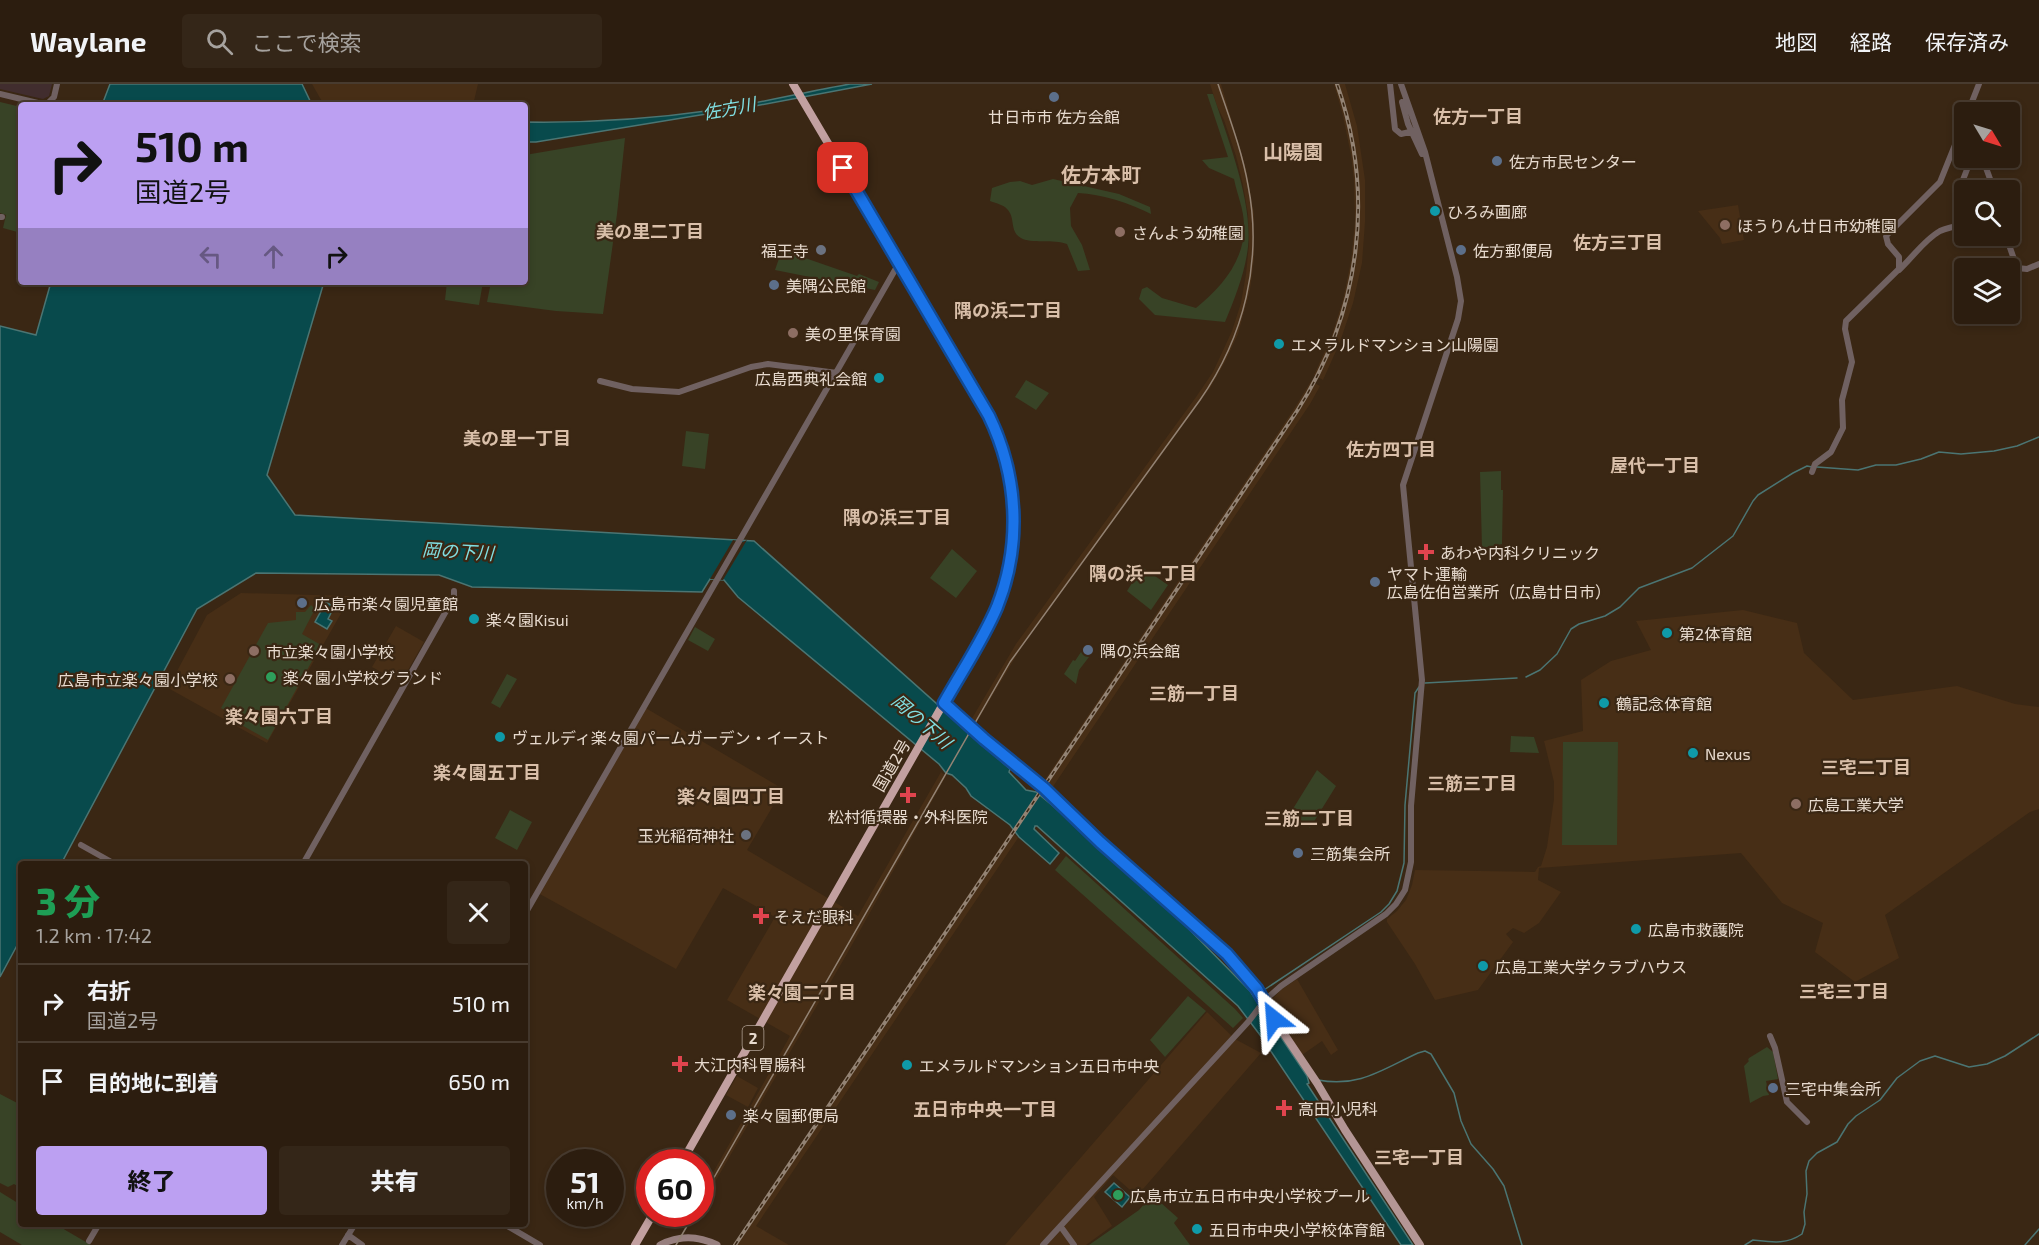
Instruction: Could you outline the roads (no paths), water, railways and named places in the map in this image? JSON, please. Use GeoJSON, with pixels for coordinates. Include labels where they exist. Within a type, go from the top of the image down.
{"type":"FeatureCollection","features":[{"type":"Feature","properties":{"kind":"highway","name":"国道2号"},"geometry":{"type":"LineString","coordinates":[[689,1149],[987,626],[1001,594],[1009,567],[1013,539],[1013,497],[1005,455],[989,416],[793,84]]}},
{"type":"Feature","properties":{"kind":"highway"},"geometry":{"type":"LineString","coordinates":[[634,1245],[644,1227]]}},
{"type":"Feature","properties":{"kind":"main road"},"geometry":{"type":"LineString","coordinates":[[943,705],[1044,788],[1100,842],[1227,954],[1261,995],[1274,1019],[1420,1245]]}},
{"type":"Feature","properties":{"kind":"main road"},"geometry":{"type":"LineString","coordinates":[[660,1245],[670,1240],[689,1237],[700,1238],[717,1245]]}},
{"type":"Feature","properties":{"kind":"street"},"geometry":{"type":"LineString","coordinates":[[50,102],[54,98],[57,84]]}},
{"type":"Feature","properties":{"kind":"street"},"geometry":{"type":"LineString","coordinates":[[1389,84],[1395,129],[1401,134],[1414,130]]}},
{"type":"Feature","properties":{"kind":"street"},"geometry":{"type":"LineString","coordinates":[[1043,1245],[1249,1022],[1258,1010],[1261,995],[1386,914],[1405,890],[1411,862],[1411,806],[1422,680],[1403,485],[1458,319],[1461,301],[1457,277],[1425,159],[1400,84]]}},
{"type":"Feature","properties":{"kind":"street"},"geometry":{"type":"LineString","coordinates":[[1972,102],[1979,84]]}},
{"type":"Feature","properties":{"kind":"street"},"geometry":{"type":"LineString","coordinates":[[0,94],[34,102]]}},
{"type":"Feature","properties":{"kind":"street"},"geometry":{"type":"LineString","coordinates":[[1896,273],[1900,261],[1888,244],[1886,236],[1940,182],[1954,147]]}},
{"type":"Feature","properties":{"kind":"street"},"geometry":{"type":"LineString","coordinates":[[1963,180],[1971,159],[1985,165],[1990,180]]}},
{"type":"Feature","properties":{"kind":"street"},"geometry":{"type":"LineString","coordinates":[[1813,469],[1831,452],[1843,424],[1842,400],[1852,362],[1845,328],[1846,321],[1934,236],[1942,230],[1954,227]]}},
{"type":"Feature","properties":{"kind":"street"},"geometry":{"type":"LineString","coordinates":[[2009,246],[2017,268],[2022,270],[2039,264]]}},
{"type":"Feature","properties":{"kind":"street"},"geometry":{"type":"LineString","coordinates":[[528,909],[899,263]]}},
{"type":"Feature","properties":{"kind":"street"},"geometry":{"type":"LineString","coordinates":[[600,381],[632,389],[679,392],[751,367],[768,364],[837,373]]}},
{"type":"Feature","properties":{"kind":"street"},"geometry":{"type":"LineString","coordinates":[[305,861],[454,597],[454,591]]}},
{"type":"Feature","properties":{"kind":"street"},"geometry":{"type":"LineString","coordinates":[[81,845],[110,861]]}},
{"type":"Feature","properties":{"kind":"street"},"geometry":{"type":"LineString","coordinates":[[1770,1036],[1775,1048],[1787,1102],[1808,1122]]}},
{"type":"Feature","properties":{"kind":"street"},"geometry":{"type":"LineString","coordinates":[[89,1241],[97,1227]]}},
{"type":"Feature","properties":{"kind":"street"},"geometry":{"type":"LineString","coordinates":[[342,1245],[353,1227]]}},
{"type":"Feature","properties":{"kind":"street"},"geometry":{"type":"LineString","coordinates":[[509,1227],[540,1245]]}},
{"type":"Feature","properties":{"kind":"street"},"geometry":{"type":"LineString","coordinates":[[1061,1227],[1074,1245]]}},
{"type":"Feature","properties":{"kind":"street"},"geometry":{"type":"LineString","coordinates":[[348,1235],[362,1245]]}},
{"type":"Feature","properties":{"kind":"water"},"geometry":{"type":"Polygon","coordinates":[[[110,84],[302,84],[311,102],[103,102],[110,84]]]}},
{"type":"Feature","properties":{"kind":"water","name":"佐方川"},"geometry":{"type":"Polygon","coordinates":[[[850,84],[872,84],[755,106],[528,142],[528,122],[620,120],[667,116],[748,104],[850,84]]]}},
{"type":"Feature","properties":{"kind":"water","name":"岡の下川"},"geometry":{"type":"Polygon","coordinates":[[[50,285],[323,285],[267,475],[295,515],[754,541],[1010,769],[1009,772],[1026,790],[1036,792],[1053,806],[1178,918],[1250,991],[1307,1076],[1309,1083],[1307,1084],[1413,1245],[1401,1245],[1260,1035],[1238,1006],[1035,826],[1034,829],[1059,853],[1050,864],[1019,837],[1010,825],[971,796],[952,775],[946,773],[939,764],[738,597],[724,580],[710,579],[702,592],[472,587],[439,575],[256,573],[197,609],[63,861],[18,861],[18,944],[0,977],[0,326],[36,335],[50,285]]]}},
{"type":"Feature","properties":{"kind":"water"},"geometry":{"type":"Polygon","coordinates":[[[326,602],[334,607],[328,619],[332,621],[327,629],[315,622],[326,602]]]}},
{"type":"Feature","properties":{"kind":"water","name":"広島市立五日市中央小学校プール"},"geometry":{"type":"Polygon","coordinates":[[[1114,1183],[1130,1197],[1122,1207],[1105,1192],[1114,1183]]]}},
{"type":"Feature","properties":{"kind":"waterway"},"geometry":{"type":"LineString","coordinates":[[1817,467],[1858,470],[1876,465],[1896,465],[1939,452],[1961,454],[1994,451],[2017,446],[2039,437]]}},
{"type":"Feature","properties":{"kind":"waterway"},"geometry":{"type":"LineString","coordinates":[[1526,677],[1540,670],[1557,654],[1571,629],[1579,624],[1605,616],[1620,607],[1639,588],[1692,568],[1733,536],[1758,495],[1793,473],[1807,466],[1812,467]]}},
{"type":"Feature","properties":{"kind":"waterway"},"geometry":{"type":"LineString","coordinates":[[1425,683],[1517,678]]}},
{"type":"Feature","properties":{"kind":"waterway"},"geometry":{"type":"LineString","coordinates":[[1261,992],[1381,912],[1397,891],[1404,863],[1405,805],[1415,693],[1419,687]]}},
{"type":"Feature","properties":{"kind":"waterway"},"geometry":{"type":"LineString","coordinates":[[1745,1245],[1753,1240],[1772,1242],[1790,1240],[1802,1234],[1805,1224],[1806,1171],[1809,1161],[1817,1153],[1837,1142],[1856,1116],[1880,1100],[1897,1078],[1920,1061],[1935,1056],[1969,1067],[1987,1064],[2005,1056],[2039,1034]]}},
{"type":"Feature","properties":{"kind":"waterway"},"geometry":{"type":"LineString","coordinates":[[1318,1080],[1333,1082],[1358,1079],[1382,1071],[1418,1053],[1425,1051],[1431,1054],[1454,1093],[1461,1121],[1471,1144],[1493,1169],[1504,1186],[1522,1245]]}},
{"type":"Feature","properties":{"kind":"waterway"},"geometry":{"type":"LineString","coordinates":[[2025,1245],[2039,1229]]}},
{"type":"Feature","properties":{"kind":"tram line"},"geometry":{"type":"LineString","coordinates":[[714,1178],[1010,662],[1200,400],[1228,351],[1246,297],[1251,270],[1252,213],[1242,160],[1218,84]]}},
{"type":"Feature","properties":{"kind":"tram line"},"geometry":{"type":"LineString","coordinates":[[676,1245],[686,1227]]}},
{"type":"Feature","properties":{"kind":"railway"},"geometry":{"type":"LineString","coordinates":[[735,1245],[1297,411],[1318,373],[1335,334],[1348,294],[1355,252],[1358,210],[1356,168],[1349,126],[1337,84]]}},
{"type":"Feature","properties":{"kind":"place","name":"廿日市市 佐方会館"},"geometry":{"type":"Point","coordinates":[1054,97]}},
{"type":"Feature","properties":{"kind":"place","name":"佐方市民センター"},"geometry":{"type":"Point","coordinates":[1497,161]}},
{"type":"Feature","properties":{"kind":"place","name":"ひろみ画廊"},"geometry":{"type":"Point","coordinates":[1435,211]}},
{"type":"Feature","properties":{"kind":"place","name":"ほうりん廿日市幼稚園"},"geometry":{"type":"Point","coordinates":[1725,225]}},
{"type":"Feature","properties":{"kind":"place","name":"さんよう幼稚園"},"geometry":{"type":"Point","coordinates":[1120,232]}},
{"type":"Feature","properties":{"kind":"place","name":"福王寺"},"geometry":{"type":"Point","coordinates":[821,250]}},
{"type":"Feature","properties":{"kind":"place","name":"佐方郵便局"},"geometry":{"type":"Point","coordinates":[1461,250]}},
{"type":"Feature","properties":{"kind":"place","name":"美隅公民館"},"geometry":{"type":"Point","coordinates":[774,285]}},
{"type":"Feature","properties":{"kind":"place","name":"美の里保育園"},"geometry":{"type":"Point","coordinates":[793,333]}},
{"type":"Feature","properties":{"kind":"place","name":"エメラルドマンション山陽園"},"geometry":{"type":"Point","coordinates":[1279,344]}},
{"type":"Feature","properties":{"kind":"place","name":"広島西典礼会館"},"geometry":{"type":"Point","coordinates":[879,378]}},
{"type":"Feature","properties":{"kind":"place","name":"あわや内科クリニック"},"geometry":{"type":"Point","coordinates":[1426,552]}},
{"type":"Feature","properties":{"kind":"place","name":"ヤマト運輸 広島佐伯営業所（広島廿日市）"},"geometry":{"type":"Point","coordinates":[1375,582]}},
{"type":"Feature","properties":{"kind":"place","name":"広島市楽々園児童館"},"geometry":{"type":"Point","coordinates":[302,603]}},
{"type":"Feature","properties":{"kind":"place","name":"楽々園Kisui"},"geometry":{"type":"Point","coordinates":[474,619]}},
{"type":"Feature","properties":{"kind":"place","name":"第2体育館"},"geometry":{"type":"Point","coordinates":[1667,633]}},
{"type":"Feature","properties":{"kind":"place","name":"隅の浜会館"},"geometry":{"type":"Point","coordinates":[1088,650]}},
{"type":"Feature","properties":{"kind":"place","name":"市立楽々園小学校"},"geometry":{"type":"Point","coordinates":[254,651]}},
{"type":"Feature","properties":{"kind":"place","name":"楽々園小学校グランド"},"geometry":{"type":"Point","coordinates":[271,677]}},
{"type":"Feature","properties":{"kind":"place","name":"広島市立楽々園小学校"},"geometry":{"type":"Point","coordinates":[230,679]}},
{"type":"Feature","properties":{"kind":"place","name":"鶴記念体育館"},"geometry":{"type":"Point","coordinates":[1604,703]}},
{"type":"Feature","properties":{"kind":"place","name":"ヴェルディ楽々園パームガーデン・イースト"},"geometry":{"type":"Point","coordinates":[500,737]}},
{"type":"Feature","properties":{"kind":"place","name":"Nexus"},"geometry":{"type":"Point","coordinates":[1693,753]}},
{"type":"Feature","properties":{"kind":"place","name":"松村循環器・外科医院"},"geometry":{"type":"Point","coordinates":[908,795]}},
{"type":"Feature","properties":{"kind":"place","name":"広島工業大学"},"geometry":{"type":"Point","coordinates":[1796,804]}},
{"type":"Feature","properties":{"kind":"place","name":"玉光稲荷神社"},"geometry":{"type":"Point","coordinates":[746,835]}},
{"type":"Feature","properties":{"kind":"place","name":"三筋集会所"},"geometry":{"type":"Point","coordinates":[1298,853]}},
{"type":"Feature","properties":{"kind":"place","name":"そえだ眼科"},"geometry":{"type":"Point","coordinates":[761,916]}},
{"type":"Feature","properties":{"kind":"place","name":"広島市救護院"},"geometry":{"type":"Point","coordinates":[1636,929]}},
{"type":"Feature","properties":{"kind":"place","name":"広島工業大学クラブハウス"},"geometry":{"type":"Point","coordinates":[1483,966]}},
{"type":"Feature","properties":{"kind":"place","name":"大江内科胃腸科"},"geometry":{"type":"Point","coordinates":[680,1064]}},
{"type":"Feature","properties":{"kind":"place","name":"エメラルドマンション五日市中央"},"geometry":{"type":"Point","coordinates":[907,1065]}},
{"type":"Feature","properties":{"kind":"place","name":"三宅中集会所"},"geometry":{"type":"Point","coordinates":[1773,1088]}},
{"type":"Feature","properties":{"kind":"place","name":"高田小児科"},"geometry":{"type":"Point","coordinates":[1284,1108]}},
{"type":"Feature","properties":{"kind":"place","name":"楽々園郵便局"},"geometry":{"type":"Point","coordinates":[731,1115]}},
{"type":"Feature","properties":{"kind":"place","name":"広島市立五日市中央小学校プール"},"geometry":{"type":"Point","coordinates":[1118,1195]}},
{"type":"Feature","properties":{"kind":"place","name":"五日市中央小学校体育館"},"geometry":{"type":"Point","coordinates":[1197,1229]}},
{"type":"Feature","properties":{"kind":"district","name":"佐方一丁目"},"geometry":{"type":"Point","coordinates":[1478,116]}},
{"type":"Feature","properties":{"kind":"district","name":"山陽園"},"geometry":{"type":"Point","coordinates":[1293,151]}},
{"type":"Feature","properties":{"kind":"district","name":"佐方本町"},"geometry":{"type":"Point","coordinates":[1101,174]}},
{"type":"Feature","properties":{"kind":"district","name":"美の里二丁目"},"geometry":{"type":"Point","coordinates":[650,231]}},
{"type":"Feature","properties":{"kind":"district","name":"佐方三丁目"},"geometry":{"type":"Point","coordinates":[1618,242]}},
{"type":"Feature","properties":{"kind":"district","name":"隅の浜二丁目"},"geometry":{"type":"Point","coordinates":[1008,310]}},
{"type":"Feature","properties":{"kind":"district","name":"美の里一丁目"},"geometry":{"type":"Point","coordinates":[517,438]}},
{"type":"Feature","properties":{"kind":"district","name":"佐方四丁目"},"geometry":{"type":"Point","coordinates":[1391,449]}},
{"type":"Feature","properties":{"kind":"district","name":"屋代一丁目"},"geometry":{"type":"Point","coordinates":[1655,465]}},
{"type":"Feature","properties":{"kind":"district","name":"隅の浜三丁目"},"geometry":{"type":"Point","coordinates":[897,517]}},
{"type":"Feature","properties":{"kind":"district","name":"隅の浜一丁目"},"geometry":{"type":"Point","coordinates":[1143,573]}},
{"type":"Feature","properties":{"kind":"district","name":"三筋一丁目"},"geometry":{"type":"Point","coordinates":[1194,693]}},
{"type":"Feature","properties":{"kind":"district","name":"楽々園六丁目"},"geometry":{"type":"Point","coordinates":[279,716]}},
{"type":"Feature","properties":{"kind":"district","name":"三宅二丁目"},"geometry":{"type":"Point","coordinates":[1866,767]}},
{"type":"Feature","properties":{"kind":"district","name":"楽々園五丁目"},"geometry":{"type":"Point","coordinates":[487,772]}},
{"type":"Feature","properties":{"kind":"district","name":"三筋三丁目"},"geometry":{"type":"Point","coordinates":[1472,783]}},
{"type":"Feature","properties":{"kind":"district","name":"楽々園四丁目"},"geometry":{"type":"Point","coordinates":[731,796]}},
{"type":"Feature","properties":{"kind":"district","name":"三筋二丁目"},"geometry":{"type":"Point","coordinates":[1309,818]}},
{"type":"Feature","properties":{"kind":"district","name":"三宅三丁目"},"geometry":{"type":"Point","coordinates":[1844,991]}},
{"type":"Feature","properties":{"kind":"district","name":"楽々園二丁目"},"geometry":{"type":"Point","coordinates":[802,992]}},
{"type":"Feature","properties":{"kind":"district","name":"五日市中央一丁目"},"geometry":{"type":"Point","coordinates":[985,1109]}},
{"type":"Feature","properties":{"kind":"district","name":"三宅一丁目"},"geometry":{"type":"Point","coordinates":[1419,1157]}}]}
